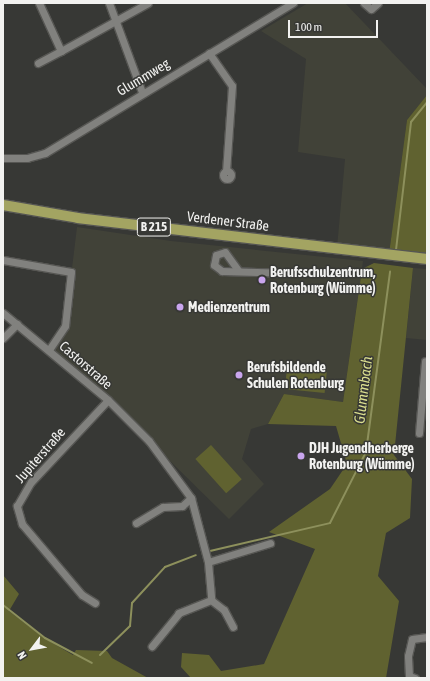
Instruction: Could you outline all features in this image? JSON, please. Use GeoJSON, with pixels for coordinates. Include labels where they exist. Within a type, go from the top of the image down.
{"type":"FeatureCollection","features":[{"type":"Feature","properties":{"kind":"main road","name":"Verdener Straße"},"geometry":{"type":"LineString","coordinates":[[3,204],[78,218],[427,259]]}},
{"type":"Feature","properties":{"kind":"street"},"geometry":{"type":"LineString","coordinates":[[39,3],[61,51]]}},
{"type":"Feature","properties":{"kind":"street"},"geometry":{"type":"LineString","coordinates":[[109,3],[117,20],[142,92]]}},
{"type":"Feature","properties":{"kind":"street"},"geometry":{"type":"LineString","coordinates":[[38,63],[148,3]]}},
{"type":"Feature","properties":{"kind":"street","name":"Glummweg"},"geometry":{"type":"LineString","coordinates":[[3,158],[27,158],[45,153],[142,92],[293,3]]}},
{"type":"Feature","properties":{"kind":"street"},"geometry":{"type":"LineString","coordinates":[[364,3],[371,9],[378,3]]}},
{"type":"Feature","properties":{"kind":"street"},"geometry":{"type":"LineString","coordinates":[[210,52],[232,86],[226,171]]}},
{"type":"Feature","properties":{"kind":"street"},"geometry":{"type":"LineString","coordinates":[[3,260],[71,272],[65,326],[49,350]]}},
{"type":"Feature","properties":{"kind":"street"},"geometry":{"type":"LineString","coordinates":[[238,270],[292,273]]}},
{"type":"Feature","properties":{"kind":"street","name":"Castorstraße"},"geometry":{"type":"LineString","coordinates":[[3,313],[108,400],[149,441],[191,498]]}},
{"type":"Feature","properties":{"kind":"street"},"geometry":{"type":"LineString","coordinates":[[3,338],[17,324]]}},
{"type":"Feature","properties":{"kind":"street"},"geometry":{"type":"LineString","coordinates":[[419,433],[425,388],[425,362]]}},
{"type":"Feature","properties":{"kind":"street","name":"Jupiterstraße"},"geometry":{"type":"LineString","coordinates":[[95,603],[82,595],[22,524],[17,506],[31,482],[108,400]]}},
{"type":"Feature","properties":{"kind":"street"},"geometry":{"type":"LineString","coordinates":[[136,523],[163,507],[182,506],[191,498],[208,562],[211,600],[224,610],[233,627]]}},
{"type":"Feature","properties":{"kind":"street"},"geometry":{"type":"LineString","coordinates":[[208,562],[270,543]]}},
{"type":"Feature","properties":{"kind":"street"},"geometry":{"type":"LineString","coordinates":[[152,646],[179,613],[211,600]]}},
{"type":"Feature","properties":{"kind":"street"},"geometry":{"type":"LineString","coordinates":[[415,678],[409,676],[408,656],[412,639],[427,637]]}},
{"type":"Feature","properties":{"kind":"shaded area"},"geometry":{"type":"Polygon","coordinates":[[[308,3],[345,3],[427,89],[427,95],[407,120],[389,254],[337,248],[345,159],[298,152],[306,59],[261,31],[308,3]]]}},
{"type":"Feature","properties":{"kind":"shaded area","name":"Berufsbildende Schulen Rotenburg"},"geometry":{"type":"Polygon","coordinates":[[[77,227],[171,241],[363,261],[343,402],[284,394],[268,424],[251,429],[242,459],[264,484],[229,519],[108,400],[49,350],[65,326],[77,227]]]}},
{"type":"Feature","properties":{"kind":"shaded area"},"geometry":{"type":"Polygon","coordinates":[[[413,268],[427,269],[427,340],[406,338],[413,268]]]}},
{"type":"Feature","properties":{"kind":"green space"},"geometry":{"type":"Polygon","coordinates":[[[427,95],[427,259],[389,254],[407,120],[427,95]]]}},
{"type":"Feature","properties":{"kind":"green space"},"geometry":{"type":"Polygon","coordinates":[[[374,263],[413,268],[394,455],[412,479],[410,518],[386,533],[378,576],[399,601],[386,678],[191,678],[181,667],[182,653],[209,655],[221,671],[264,664],[315,549],[269,532],[330,489],[347,464],[336,426],[268,424],[284,394],[343,402],[362,269],[374,263]]]}},
{"type":"Feature","properties":{"kind":"green space"},"geometry":{"type":"Polygon","coordinates":[[[287,368],[327,372],[325,393],[285,389],[287,368]]]}},
{"type":"Feature","properties":{"kind":"green space"},"geometry":{"type":"Polygon","coordinates":[[[211,445],[242,479],[226,493],[195,459],[211,445]]]}},
{"type":"Feature","properties":{"kind":"green space"},"geometry":{"type":"Polygon","coordinates":[[[3,575],[19,594],[9,611],[44,638],[73,655],[76,650],[107,651],[112,658],[148,678],[3,678],[3,575]]]}},
{"type":"Feature","properties":{"kind":"waterway","name":"Glummbach"},"geometry":{"type":"LineString","coordinates":[[396,250],[411,122],[427,102]]}},
{"type":"Feature","properties":{"kind":"waterway","name":"Glummbach"},"geometry":{"type":"LineString","coordinates":[[210,551],[330,523],[366,452],[390,272]]}},
{"type":"Feature","properties":{"kind":"waterway","name":"Glummbach"},"geometry":{"type":"LineString","coordinates":[[100,655],[130,626],[132,603],[165,567],[196,555]]}},
{"type":"Feature","properties":{"kind":"waterway","name":"Glummbach"},"geometry":{"type":"LineString","coordinates":[[3,605],[45,638],[92,663]]}},
{"type":"Feature","properties":{"kind":"place","name":"Berufsschulzentrum, Rotenburg (Wümme)"},"geometry":{"type":"Point","coordinates":[262,280]}},
{"type":"Feature","properties":{"kind":"place","name":"Medienzentrum"},"geometry":{"type":"Point","coordinates":[180,307]}},
{"type":"Feature","properties":{"kind":"place","name":"Berufsbildende Schulen Rotenburg"},"geometry":{"type":"Point","coordinates":[239,375]}},
{"type":"Feature","properties":{"kind":"place","name":"DJH Jugendherberge Rotenburg (Wümme)"},"geometry":{"type":"Point","coordinates":[301,456]}}]}
